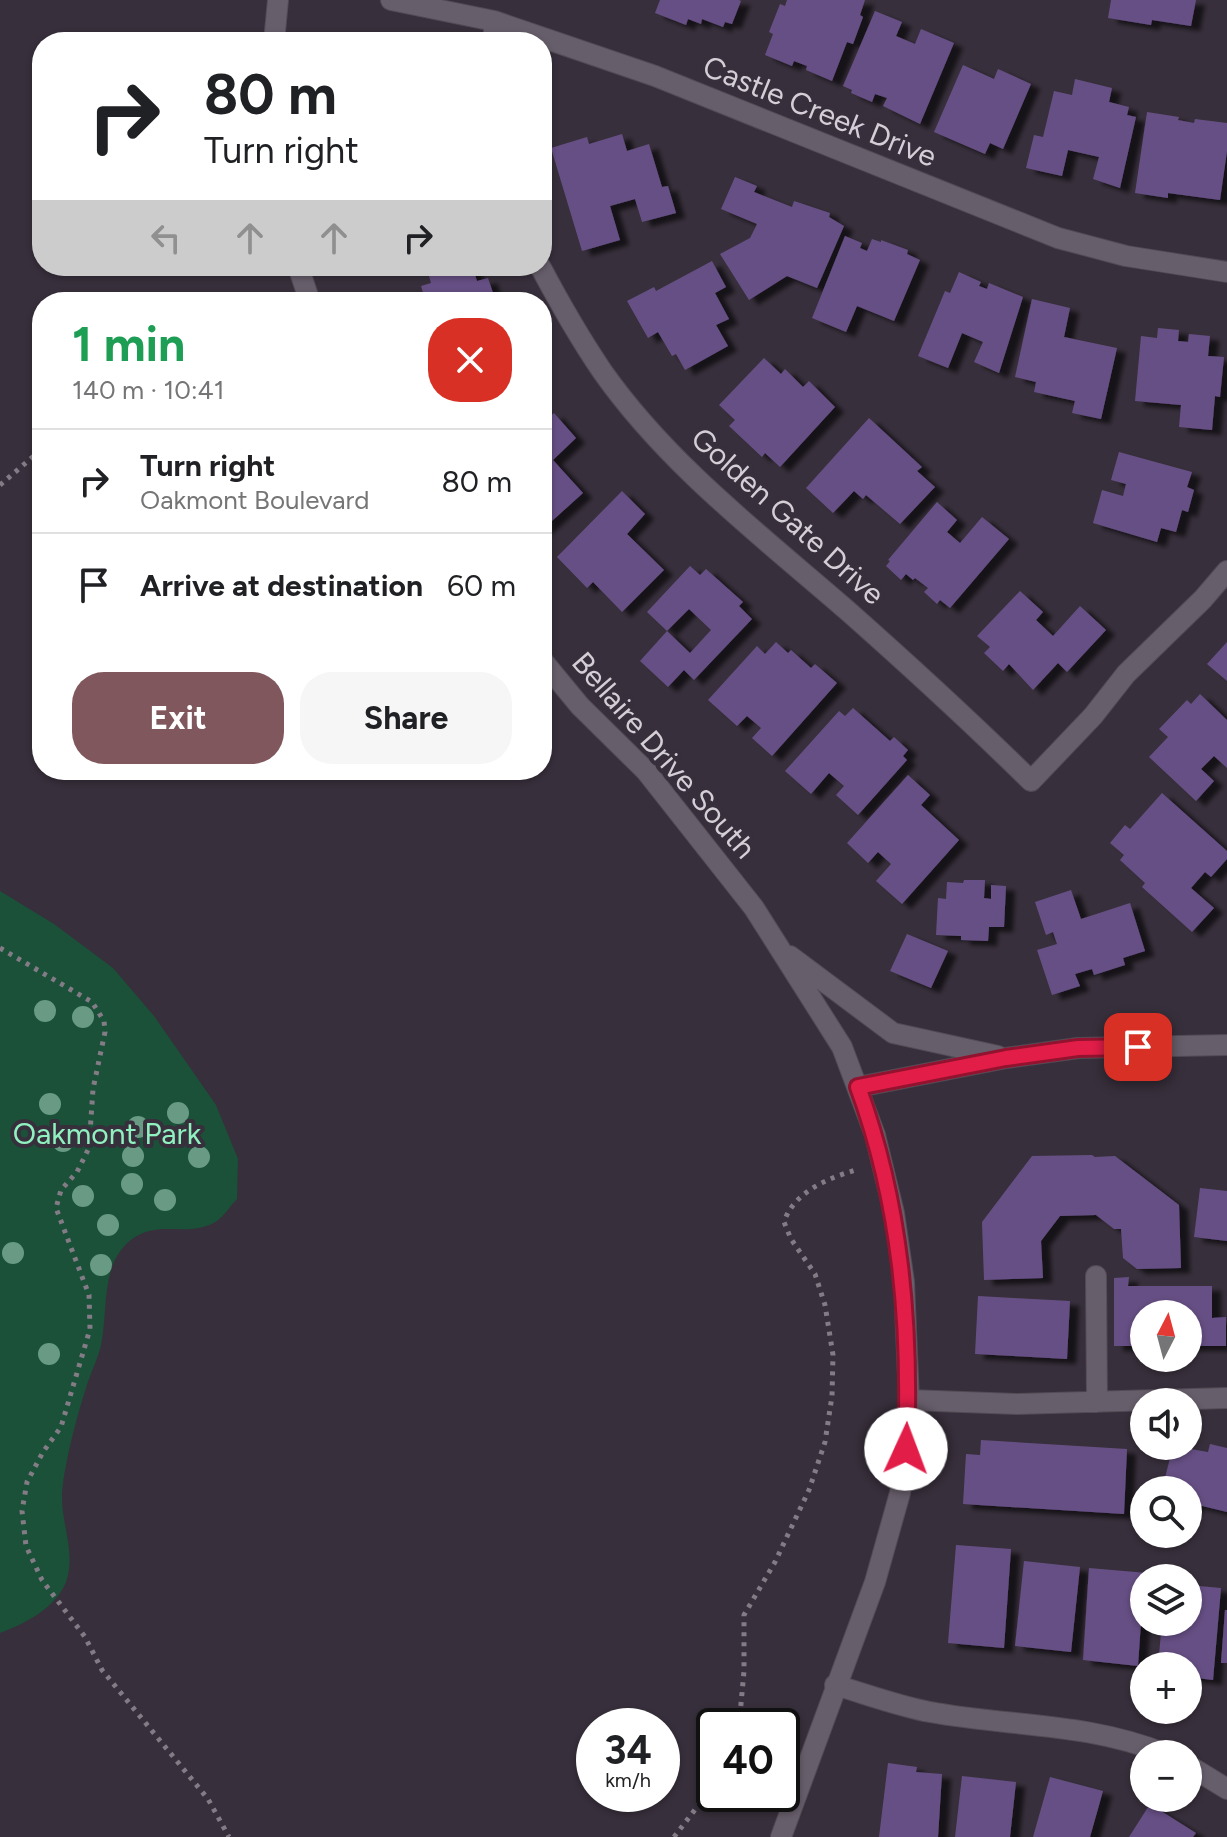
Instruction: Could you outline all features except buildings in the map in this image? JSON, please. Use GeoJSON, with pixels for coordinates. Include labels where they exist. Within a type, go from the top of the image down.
{"type":"FeatureCollection","features":[{"type":"Feature","properties":{"kind":"street"},"geometry":{"type":"LineString","coordinates":[[275,32],[278,0]]}},
{"type":"Feature","properties":{"kind":"street","name":"Castle Creek Drive"},"geometry":{"type":"LineString","coordinates":[[391,0],[494,21],[526,32]]}},
{"type":"Feature","properties":{"kind":"street"},"geometry":{"type":"LineString","coordinates":[[494,21],[494,32]]}},
{"type":"Feature","properties":{"kind":"street","name":"Castle Creek Drive"},"geometry":{"type":"LineString","coordinates":[[552,41],[655,76],[1058,238],[1126,256],[1227,272]]}},
{"type":"Feature","properties":{"kind":"street","name":"Golden Gate Drive"},"geometry":{"type":"LineString","coordinates":[[545,276],[562,309],[603,372],[650,429],[706,487],[925,679],[1031,781],[1093,716],[1126,674],[1203,599],[1227,571]]}},
{"type":"Feature","properties":{"kind":"street","name":"Bellaire Drive South"},"geometry":{"type":"LineString","coordinates":[[552,672],[580,706],[646,771],[754,908],[842,1047],[882,1162],[894,1213],[904,1282],[909,1400],[900,1493],[875,1582],[781,1837]]}},
{"type":"Feature","properties":{"kind":"street"},"geometry":{"type":"LineString","coordinates":[[780,949],[893,1033],[1006,1058]]}},
{"type":"Feature","properties":{"kind":"street"},"geometry":{"type":"LineString","coordinates":[[858,1087],[1006,1058],[1078,1048],[1227,1045]]}},
{"type":"Feature","properties":{"kind":"street"},"geometry":{"type":"LineString","coordinates":[[1096,1276],[1097,1402]]}},
{"type":"Feature","properties":{"kind":"street"},"geometry":{"type":"LineString","coordinates":[[909,1400],[1017,1404],[1227,1398]]}},
{"type":"Feature","properties":{"kind":"street"},"geometry":{"type":"LineString","coordinates":[[835,1685],[929,1712],[1077,1729],[1130,1741]]}},
{"type":"Feature","properties":{"kind":"street"},"geometry":{"type":"LineString","coordinates":[[1202,1774],[1227,1789]]}},
{"type":"Feature","properties":{"kind":"path"},"geometry":{"type":"LineString","coordinates":[[0,485],[32,458]]}},
{"type":"Feature","properties":{"kind":"path"},"geometry":{"type":"LineString","coordinates":[[0,948],[92,1002],[104,1021],[105,1032],[93,1089],[89,1148],[77,1172],[61,1190],[56,1208],[89,1295],[90,1329],[61,1427],[27,1482],[22,1511],[26,1546],[42,1580],[85,1637],[102,1670],[208,1799],[229,1837]]}},
{"type":"Feature","properties":{"kind":"path"},"geometry":{"type":"LineString","coordinates":[[741,1708],[744,1615],[775,1562],[809,1490],[825,1442],[832,1396],[833,1355],[825,1305],[815,1274],[791,1239],[784,1222],[791,1208],[813,1188],[838,1175],[882,1162]]}},
{"type":"Feature","properties":{"kind":"path"},"geometry":{"type":"LineString","coordinates":[[674,1837],[696,1808]]}},
{"type":"Feature","properties":{"kind":"green space","name":"Oakmont Park"},"geometry":{"type":"Polygon","coordinates":[[[0,891],[54,924],[113,968],[154,1016],[216,1105],[238,1159],[237,1199],[220,1219],[193,1229],[144,1233],[132,1239],[115,1259],[108,1281],[101,1345],[78,1415],[64,1474],[62,1498],[70,1561],[66,1582],[47,1607],[29,1620],[0,1633],[0,891]]]}},
{"type":"Feature","properties":{"kind":"route"},"geometry":{"type":"LineString","coordinates":[[906,1449],[909,1400],[904,1282],[894,1213],[882,1162],[858,1087],[1006,1058],[1078,1048],[1138,1047]]}}]}
